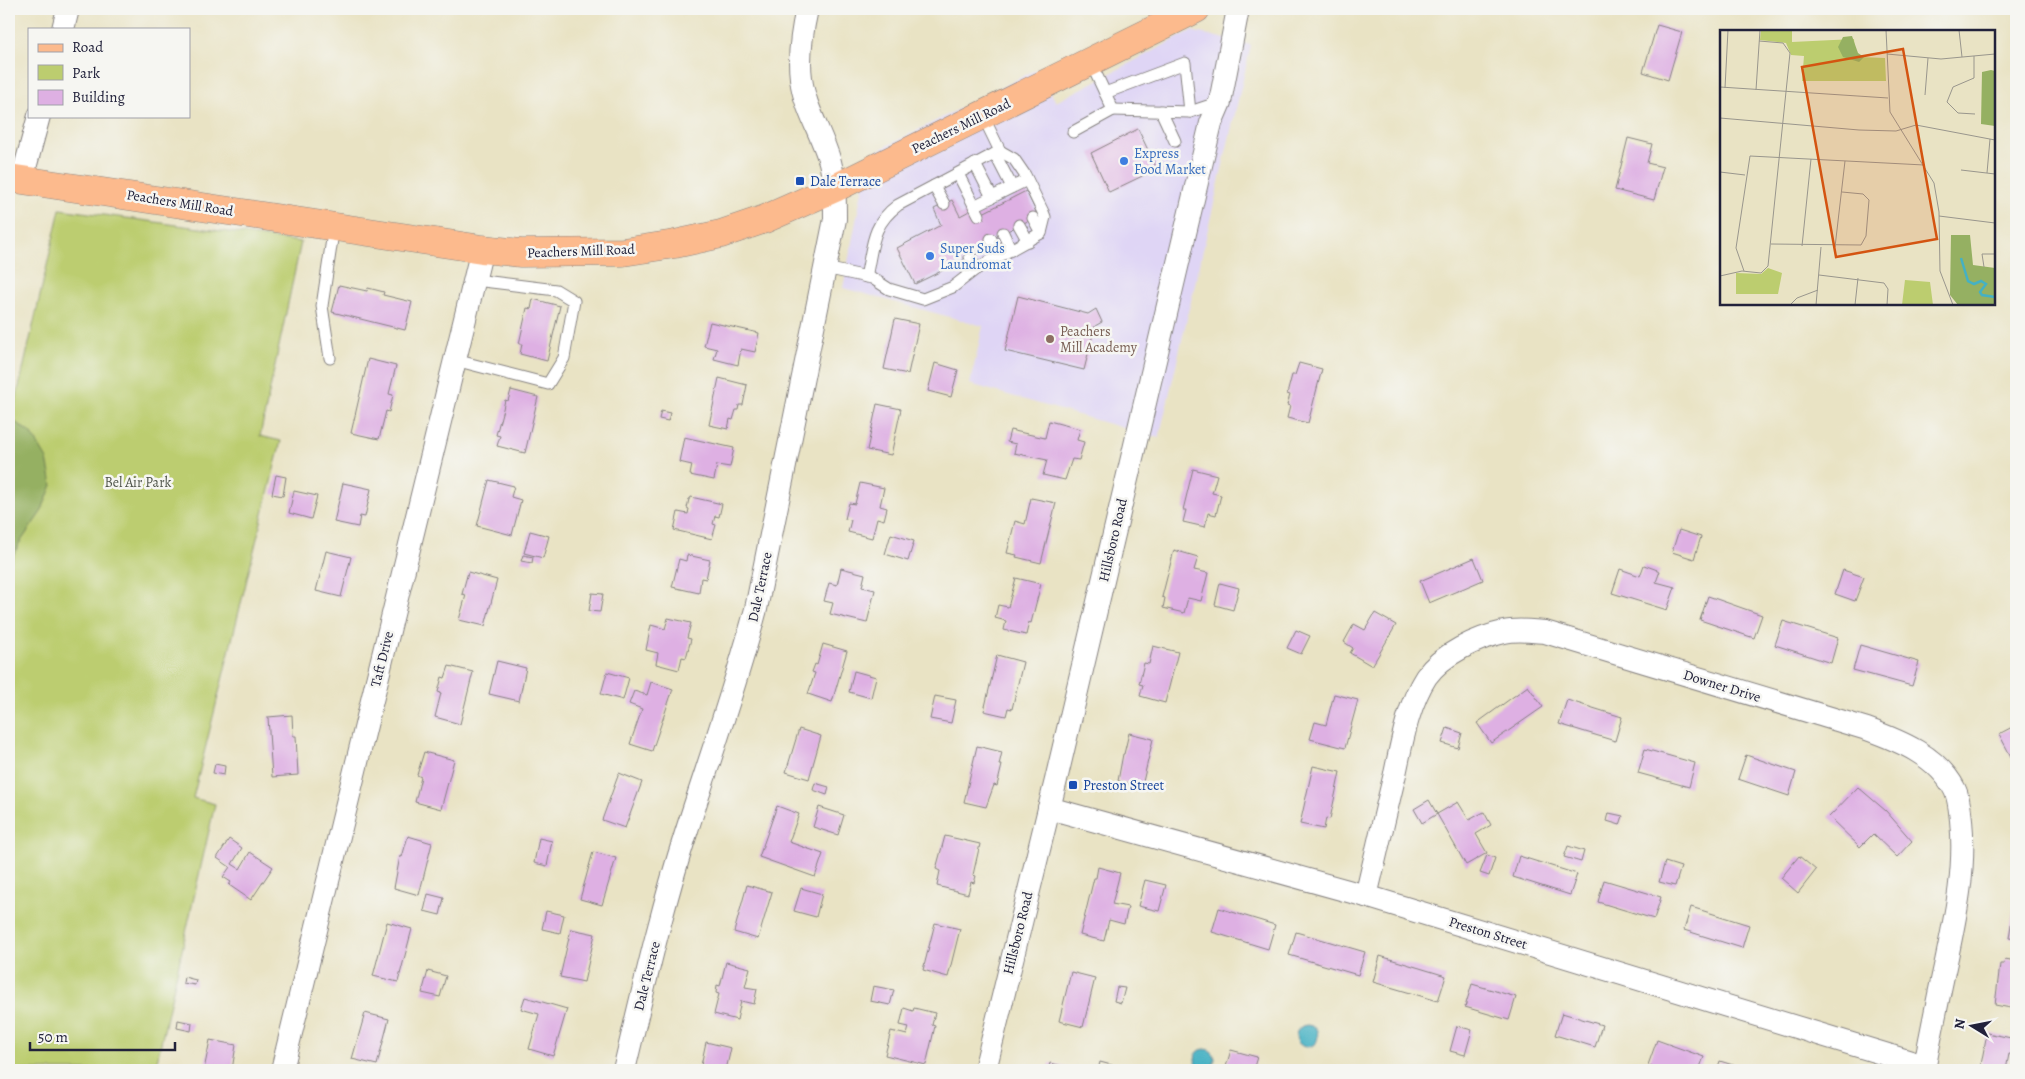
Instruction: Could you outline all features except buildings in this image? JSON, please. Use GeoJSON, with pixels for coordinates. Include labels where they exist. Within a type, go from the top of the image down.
{"type":"FeatureCollection","features":[{"type":"Feature","properties":{"kind":"main road","name":"Peachers Mill Road"},"geometry":{"type":"LineString","coordinates":[[16,179],[482,249],[521,253],[623,252],[675,244],[721,234],[764,219],[835,188],[1196,9]]}},
{"type":"Feature","properties":{"kind":"street"},"geometry":{"type":"LineString","coordinates":[[63,28],[68,9]]}},
{"type":"Feature","properties":{"kind":"street","name":"Dale Terrace"},"geometry":{"type":"LineString","coordinates":[[624,1070],[667,897],[686,832],[740,668],[756,609],[835,219],[835,188],[830,161],[812,115],[801,79],[800,47],[807,9]]}},
{"type":"Feature","properties":{"kind":"street","name":"Hillsboro Road"},"geometry":{"type":"LineString","coordinates":[[985,1070],[1211,123],[1220,102],[1238,9]]}},
{"type":"Feature","properties":{"kind":"street"},"geometry":{"type":"LineString","coordinates":[[16,179],[38,118]]}},
{"type":"Feature","properties":{"kind":"street","name":"Taft Drive"},"geometry":{"type":"LineString","coordinates":[[282,1070],[482,249]]}},
{"type":"Feature","properties":{"kind":"street","name":"Downer Drive"},"geometry":{"type":"LineString","coordinates":[[1366,896],[1406,725],[1427,676],[1460,648],[1504,631],[1545,632],[1866,728],[1894,739],[1919,752],[1942,772],[1955,791],[1960,814],[1964,844],[1960,889],[1924,1068]]}},
{"type":"Feature","properties":{"kind":"street","name":"Preston Street"},"geometry":{"type":"LineString","coordinates":[[1049,808],[1366,896],[1924,1068]]}},
{"type":"Feature","properties":{"kind":"lane"},"geometry":{"type":"LineString","coordinates":[[1090,61],[1113,110]]}},
{"type":"Feature","properties":{"kind":"lane"},"geometry":{"type":"LineString","coordinates":[[1105,93],[1185,63],[1190,112]]}},
{"type":"Feature","properties":{"kind":"lane"},"geometry":{"type":"LineString","coordinates":[[1073,132],[1113,110],[1190,112],[1220,102]]}},
{"type":"Feature","properties":{"kind":"lane"},"geometry":{"type":"LineString","coordinates":[[1161,111],[1175,141]]}},
{"type":"Feature","properties":{"kind":"lane"},"geometry":{"type":"LineString","coordinates":[[983,116],[997,152],[1006,194]]}},
{"type":"Feature","properties":{"kind":"lane"},"geometry":{"type":"LineString","coordinates":[[866,276],[876,233],[880,222],[887,214],[898,206],[997,152]]}},
{"type":"Feature","properties":{"kind":"lane"},"geometry":{"type":"LineString","coordinates":[[958,174],[976,210],[1006,194],[1014,159],[997,152]]}},
{"type":"Feature","properties":{"kind":"lane"},"geometry":{"type":"LineString","coordinates":[[825,268],[866,276],[889,289],[923,299],[953,286],[976,269],[1041,234],[1045,217],[1006,194],[975,164]]}},
{"type":"Feature","properties":{"kind":"lane"},"geometry":{"type":"LineString","coordinates":[[934,186],[944,204]]}},
{"type":"Feature","properties":{"kind":"lane"},"geometry":{"type":"LineString","coordinates":[[1033,218],[1041,234]]}},
{"type":"Feature","properties":{"kind":"lane"},"geometry":{"type":"LineString","coordinates":[[1019,225],[1028,242]]}},
{"type":"Feature","properties":{"kind":"lane"},"geometry":{"type":"LineString","coordinates":[[330,358],[322,306],[334,226]]}},
{"type":"Feature","properties":{"kind":"lane"},"geometry":{"type":"LineString","coordinates":[[1003,233],[1011,250]]}},
{"type":"Feature","properties":{"kind":"lane"},"geometry":{"type":"LineString","coordinates":[[991,240],[1000,256]]}},
{"type":"Feature","properties":{"kind":"lane"},"geometry":{"type":"LineString","coordinates":[[970,257],[976,269]]}},
{"type":"Feature","properties":{"kind":"lane"},"geometry":{"type":"LineString","coordinates":[[455,360],[548,384],[564,358],[574,301],[556,290],[475,280]]}},
{"type":"Feature","properties":{"kind":"shaded area"},"geometry":{"type":"Polygon","coordinates":[[[1191,31],[1251,45],[1159,438],[970,384],[983,326],[843,288],[869,155],[1037,69],[1056,102],[1191,31]]]}},
{"type":"Feature","properties":{"kind":"green space","name":"Bel Air Park"},"geometry":{"type":"Polygon","coordinates":[[[60,209],[301,242],[260,436],[281,441],[193,798],[215,804],[155,1070],[16,1070],[9,1068],[9,430],[60,209]]]}},
{"type":"Feature","properties":{"kind":"green space"},"geometry":{"type":"Polygon","coordinates":[[[11,419],[32,434],[47,459],[52,485],[41,512],[19,544],[9,565],[9,423],[11,419]]]}},
{"type":"Feature","properties":{"kind":"water"},"geometry":{"type":"Polygon","coordinates":[[[1307,1025],[1315,1028],[1318,1036],[1315,1044],[1307,1047],[1299,1044],[1296,1036],[1299,1028],[1307,1025]]]}},
{"type":"Feature","properties":{"kind":"water"},"geometry":{"type":"Polygon","coordinates":[[[1201,1049],[1209,1049],[1215,1055],[1215,1063],[1209,1069],[1201,1069],[1195,1063],[1195,1055],[1201,1049]]]}},
{"type":"Feature","properties":{"kind":"place","name":"Express Food Market"},"geometry":{"type":"Point","coordinates":[1124,161]}},
{"type":"Feature","properties":{"kind":"place","name":"Dale Terrace"},"geometry":{"type":"Point","coordinates":[800,181]}},
{"type":"Feature","properties":{"kind":"place","name":"Super Suds Laundromat"},"geometry":{"type":"Point","coordinates":[930,256]}},
{"type":"Feature","properties":{"kind":"place","name":"Peachers Mill Academy"},"geometry":{"type":"Point","coordinates":[1050,339]}},
{"type":"Feature","properties":{"kind":"place","name":"Preston Street"},"geometry":{"type":"Point","coordinates":[1073,785]}}]}
